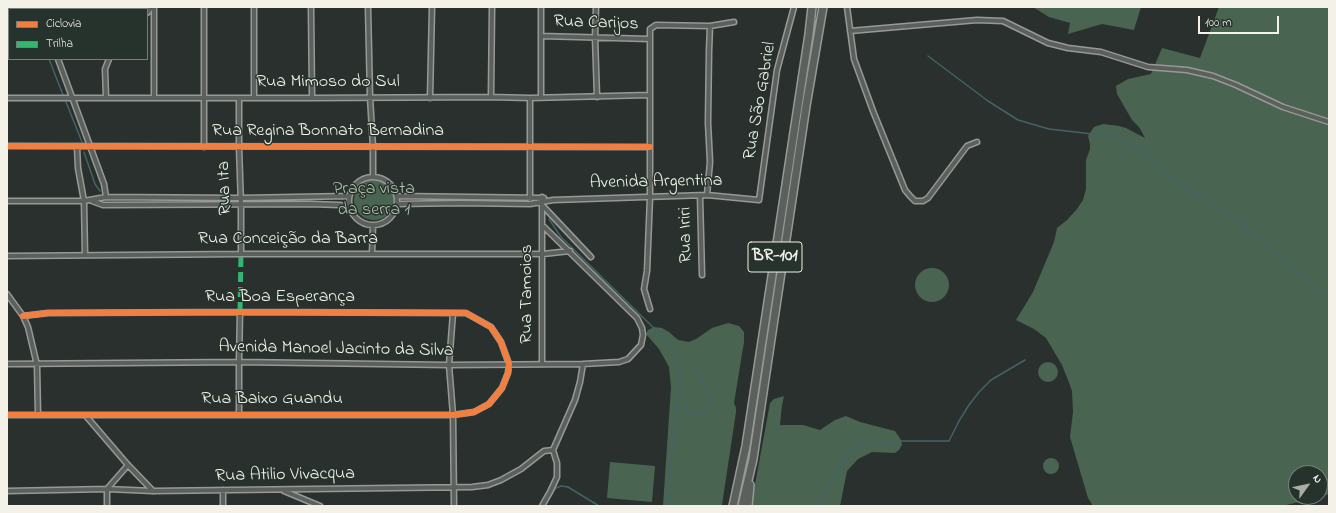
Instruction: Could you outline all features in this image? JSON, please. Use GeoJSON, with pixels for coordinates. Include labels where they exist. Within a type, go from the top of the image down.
{"type":"FeatureCollection","features":[{"type":"Feature","properties":{"kind":"main road","name":"BR-101"},"geometry":{"type":"LineString","coordinates":[[733,506],[747,438],[812,7]]}},
{"type":"Feature","properties":{"kind":"main road","name":"BR-101"},"geometry":{"type":"LineString","coordinates":[[742,506],[753,459],[806,106],[823,7]]}},
{"type":"Feature","properties":{"kind":"main road"},"geometry":{"type":"LineString","coordinates":[[748,506],[753,459]]}},
{"type":"Feature","properties":{"kind":"street"},"geometry":{"type":"LineString","coordinates":[[153,7],[154,98]]}},
{"type":"Feature","properties":{"kind":"street"},"geometry":{"type":"LineString","coordinates":[[204,7],[204,147]]}},
{"type":"Feature","properties":{"kind":"street"},"geometry":{"type":"LineString","coordinates":[[254,7],[254,97]]}},
{"type":"Feature","properties":{"kind":"street"},"geometry":{"type":"LineString","coordinates":[[311,7],[312,98]]}},
{"type":"Feature","properties":{"kind":"street"},"geometry":{"type":"LineString","coordinates":[[368,7],[373,176]]}},
{"type":"Feature","properties":{"kind":"street"},"geometry":{"type":"LineString","coordinates":[[430,98],[432,7]]}},
{"type":"Feature","properties":{"kind":"street"},"geometry":{"type":"LineString","coordinates":[[491,97],[492,7]]}},
{"type":"Feature","properties":{"kind":"street"},"geometry":{"type":"LineString","coordinates":[[541,7],[541,97]]}},
{"type":"Feature","properties":{"kind":"street"},"geometry":{"type":"LineString","coordinates":[[596,7],[595,37],[597,97]]}},
{"type":"Feature","properties":{"kind":"street","name":"Rua São Gabriel"},"geometry":{"type":"LineString","coordinates":[[759,200],[777,70],[794,7]]}},
{"type":"Feature","properties":{"kind":"street"},"geometry":{"type":"LineString","coordinates":[[847,7],[854,59],[905,190],[915,201],[923,201],[928,198],[967,146],[977,142]]}},
{"type":"Feature","properties":{"kind":"street"},"geometry":{"type":"LineString","coordinates":[[850,31],[977,20],[1004,21],[1048,43],[1068,48],[1101,52],[1148,67],[1187,70],[1213,76],[1236,84],[1283,107],[1329,122]]}},
{"type":"Feature","properties":{"kind":"street"},"geometry":{"type":"LineString","coordinates":[[650,310],[644,289],[647,271],[650,197],[650,29],[656,25],[710,26],[734,22]]}},
{"type":"Feature","properties":{"kind":"street"},"geometry":{"type":"LineString","coordinates":[[707,195],[710,162],[708,123],[708,51],[710,26]]}},
{"type":"Feature","properties":{"kind":"street","name":"Rua Carijos"},"geometry":{"type":"LineString","coordinates":[[541,36],[650,39]]}},
{"type":"Feature","properties":{"kind":"street"},"geometry":{"type":"LineString","coordinates":[[58,60],[105,187],[106,197]]}},
{"type":"Feature","properties":{"kind":"street"},"geometry":{"type":"LineString","coordinates":[[106,98],[105,69],[109,60]]}},
{"type":"Feature","properties":{"kind":"street","name":"Rua Mimoso do Sul"},"geometry":{"type":"LineString","coordinates":[[7,98],[530,98],[649,95]]}},
{"type":"Feature","properties":{"kind":"street","name":"Rua Ita"},"geometry":{"type":"LineString","coordinates":[[239,98],[241,254]]}},
{"type":"Feature","properties":{"kind":"street"},"geometry":{"type":"LineString","coordinates":[[530,98],[530,204]]}},
{"type":"Feature","properties":{"kind":"street","name":"Rua Regina Bonnato Bernadina"},"geometry":{"type":"LineString","coordinates":[[7,146],[650,147]]}},
{"type":"Feature","properties":{"kind":"street"},"geometry":{"type":"LineString","coordinates":[[78,147],[78,168],[84,201],[85,256]]}},
{"type":"Feature","properties":{"kind":"street"},"geometry":{"type":"LineString","coordinates":[[373,176],[382,178],[395,190],[397,196],[395,212],[389,219],[382,223],[373,225],[360,221],[354,215],[350,207],[349,196],[351,190],[364,178],[373,176]]}},
{"type":"Feature","properties":{"kind":"street","name":"Avenida Argentina"},"geometry":{"type":"LineString","coordinates":[[397,204],[530,204],[552,200],[707,195],[759,200]]}},
{"type":"Feature","properties":{"kind":"street"},"geometry":{"type":"LineString","coordinates":[[7,201],[84,201],[106,197],[241,198],[349,196]]}},
{"type":"Feature","properties":{"kind":"street","name":"Avenida Argentina"},"geometry":{"type":"LineString","coordinates":[[397,196],[530,197],[542,202]]}},
{"type":"Feature","properties":{"kind":"street","name":"Rua Iriri"},"geometry":{"type":"LineString","coordinates":[[700,196],[702,274]]}},
{"type":"Feature","properties":{"kind":"street"},"geometry":{"type":"LineString","coordinates":[[92,200],[103,205],[310,204],[340,205],[350,207]]}},
{"type":"Feature","properties":{"kind":"street"},"geometry":{"type":"LineString","coordinates":[[542,202],[591,257]]}},
{"type":"Feature","properties":{"kind":"street","name":"Rua Tamoios"},"geometry":{"type":"LineString","coordinates":[[542,202],[542,364]]}},
{"type":"Feature","properties":{"kind":"street"},"geometry":{"type":"LineString","coordinates":[[372,253],[373,225]]}},
{"type":"Feature","properties":{"kind":"street"},"geometry":{"type":"LineString","coordinates":[[542,225],[570,251]]}},
{"type":"Feature","properties":{"kind":"street","name":"Rua Conceição da Barra"},"geometry":{"type":"LineString","coordinates":[[7,256],[372,253],[543,254],[570,251]]}},
{"type":"Feature","properties":{"kind":"street","name":"Avenida Manoel Jacinto da Silva"},"geometry":{"type":"LineString","coordinates":[[7,364],[37,365],[238,362],[449,366],[583,364],[619,362],[628,359],[641,345],[643,335],[642,328],[637,318],[570,251]]}},
{"type":"Feature","properties":{"kind":"street"},"geometry":{"type":"LineString","coordinates":[[7,294],[24,316],[28,327],[37,365],[38,415]]}},
{"type":"Feature","properties":{"kind":"street"},"geometry":{"type":"LineString","coordinates":[[240,312],[238,362],[240,415]]}},
{"type":"Feature","properties":{"kind":"street","name":"Rua Boa Esperança"},"geometry":{"type":"LineString","coordinates":[[24,316],[48,313],[466,313],[491,327],[501,342],[509,364]]}},
{"type":"Feature","properties":{"kind":"street"},"geometry":{"type":"LineString","coordinates":[[453,313],[449,366],[453,415],[454,506]]}},
{"type":"Feature","properties":{"kind":"street","name":"Rua Baixo Guandu"},"geometry":{"type":"LineString","coordinates":[[7,415],[453,415],[474,412],[488,404],[502,388],[508,373],[509,364]]}},
{"type":"Feature","properties":{"kind":"street"},"geometry":{"type":"LineString","coordinates":[[542,506],[557,477],[557,463],[553,450],[575,400],[583,364]]}},
{"type":"Feature","properties":{"kind":"street"},"geometry":{"type":"LineString","coordinates":[[86,416],[128,465],[153,491]]}},
{"type":"Feature","properties":{"kind":"street","name":"Rua Atilio Vivacqua"},"geometry":{"type":"LineString","coordinates":[[7,491],[107,489],[153,491],[282,490],[472,487],[488,485],[501,480],[521,469],[544,451],[553,450]]}},
{"type":"Feature","properties":{"kind":"street"},"geometry":{"type":"LineString","coordinates":[[107,506],[107,489],[128,465]]}},
{"type":"Feature","properties":{"kind":"street"},"geometry":{"type":"LineString","coordinates":[[223,490],[223,506]]}},
{"type":"Feature","properties":{"kind":"street"},"geometry":{"type":"LineString","coordinates":[[282,490],[320,506]]}},
{"type":"Feature","properties":{"kind":"green space"},"geometry":{"type":"Polygon","coordinates":[[[7,7],[55,7],[8,8],[7,53],[7,7]]]}},
{"type":"Feature","properties":{"kind":"green space"},"geometry":{"type":"Polygon","coordinates":[[[1033,7],[1141,7],[1134,30],[1102,24],[1068,34],[1070,23],[1049,17],[1033,7]]]}},
{"type":"Feature","properties":{"kind":"green space"},"geometry":{"type":"Polygon","coordinates":[[[1219,7],[1329,7],[1329,494],[1328,465],[1288,465],[1288,505],[1282,506],[1093,506],[1088,498],[1070,437],[1073,412],[1072,391],[1062,365],[1046,338],[1034,329],[1016,320],[1033,292],[1054,242],[1057,228],[1067,220],[1083,200],[1086,189],[1086,160],[1090,149],[1088,136],[1094,127],[1103,124],[1119,126],[1145,138],[1139,127],[1132,120],[1117,94],[1116,86],[1128,79],[1151,74],[1162,48],[1200,58],[1219,7]]]}},
{"type":"Feature","properties":{"kind":"green space","name":"Praça vista da serra 1"},"geometry":{"type":"Polygon","coordinates":[[[378,180],[385,183],[391,189],[394,200],[393,208],[385,217],[378,220],[370,220],[363,217],[355,208],[354,196],[357,189],[366,181],[378,180]]]}},
{"type":"Feature","properties":{"kind":"green space"},"geometry":{"type":"Polygon","coordinates":[[[929,268],[935,268],[939,269],[946,275],[949,285],[948,292],[942,299],[935,302],[929,302],[925,301],[918,295],[915,288],[915,282],[916,278],[922,271],[929,268]]]}},
{"type":"Feature","properties":{"kind":"green space"},"geometry":{"type":"Polygon","coordinates":[[[728,323],[739,326],[744,332],[744,342],[734,403],[736,412],[722,505],[663,506],[671,387],[669,367],[659,349],[646,334],[648,330],[654,327],[662,328],[678,340],[689,342],[712,328],[728,323]]]}},
{"type":"Feature","properties":{"kind":"green space"},"geometry":{"type":"Polygon","coordinates":[[[1048,362],[1055,365],[1058,372],[1055,379],[1048,382],[1041,379],[1038,372],[1041,365],[1048,362]]]}},
{"type":"Feature","properties":{"kind":"green space"},"geometry":{"type":"Polygon","coordinates":[[[784,396],[780,425],[803,425],[820,430],[835,420],[846,416],[860,422],[895,431],[901,440],[902,445],[895,453],[872,452],[858,459],[847,471],[840,506],[751,506],[770,403],[774,399],[784,396]]]}},
{"type":"Feature","properties":{"kind":"green space"},"geometry":{"type":"Polygon","coordinates":[[[1051,458],[1057,460],[1059,466],[1057,472],[1051,474],[1045,472],[1043,466],[1045,460],[1051,458]]]}},
{"type":"Feature","properties":{"kind":"green space"},"geometry":{"type":"Polygon","coordinates":[[[610,462],[655,466],[652,502],[607,498],[610,462]]]}},
{"type":"Feature","properties":{"kind":"waterway"},"geometry":{"type":"LineString","coordinates":[[928,56],[988,101],[1018,120],[1049,129],[1110,136],[1148,151],[1151,161],[1156,166],[1171,178],[1239,222],[1329,296]]}},
{"type":"Feature","properties":{"kind":"waterway"},"geometry":{"type":"LineString","coordinates":[[49,60],[63,95]]}},
{"type":"Feature","properties":{"kind":"waterway"},"geometry":{"type":"LineString","coordinates":[[66,102],[82,142]]}},
{"type":"Feature","properties":{"kind":"waterway"},"geometry":{"type":"LineString","coordinates":[[84,152],[95,184],[100,191]]}},
{"type":"Feature","properties":{"kind":"waterway"},"geometry":{"type":"LineString","coordinates":[[549,219],[561,237],[663,337],[673,349],[681,382],[677,401],[668,506]]}},
{"type":"Feature","properties":{"kind":"waterway"},"geometry":{"type":"LineString","coordinates":[[817,506],[849,452],[853,449],[863,444],[901,441],[949,441],[959,421],[979,392],[991,380],[1025,360]]}},
{"type":"Feature","properties":{"kind":"waterway"},"geometry":{"type":"LineString","coordinates":[[676,410],[684,409],[691,414],[699,414],[708,410],[711,404],[708,392],[691,363]]}},
{"type":"Feature","properties":{"kind":"waterway"},"geometry":{"type":"LineString","coordinates":[[551,494],[556,488],[561,486],[568,487],[599,506]]}},
{"type":"Feature","properties":{"kind":"marked path"},"geometry":{"type":"LineString","coordinates":[[240,312],[241,254]]}},
{"type":"Feature","properties":{"kind":"cycle path"},"geometry":{"type":"LineString","coordinates":[[7,146],[650,147]]}},
{"type":"Feature","properties":{"kind":"cycle path"},"geometry":{"type":"LineString","coordinates":[[7,415],[453,415],[474,412],[489,404],[502,388],[508,373],[509,364],[501,342],[491,327],[466,313],[48,313],[23,316]]}}]}
